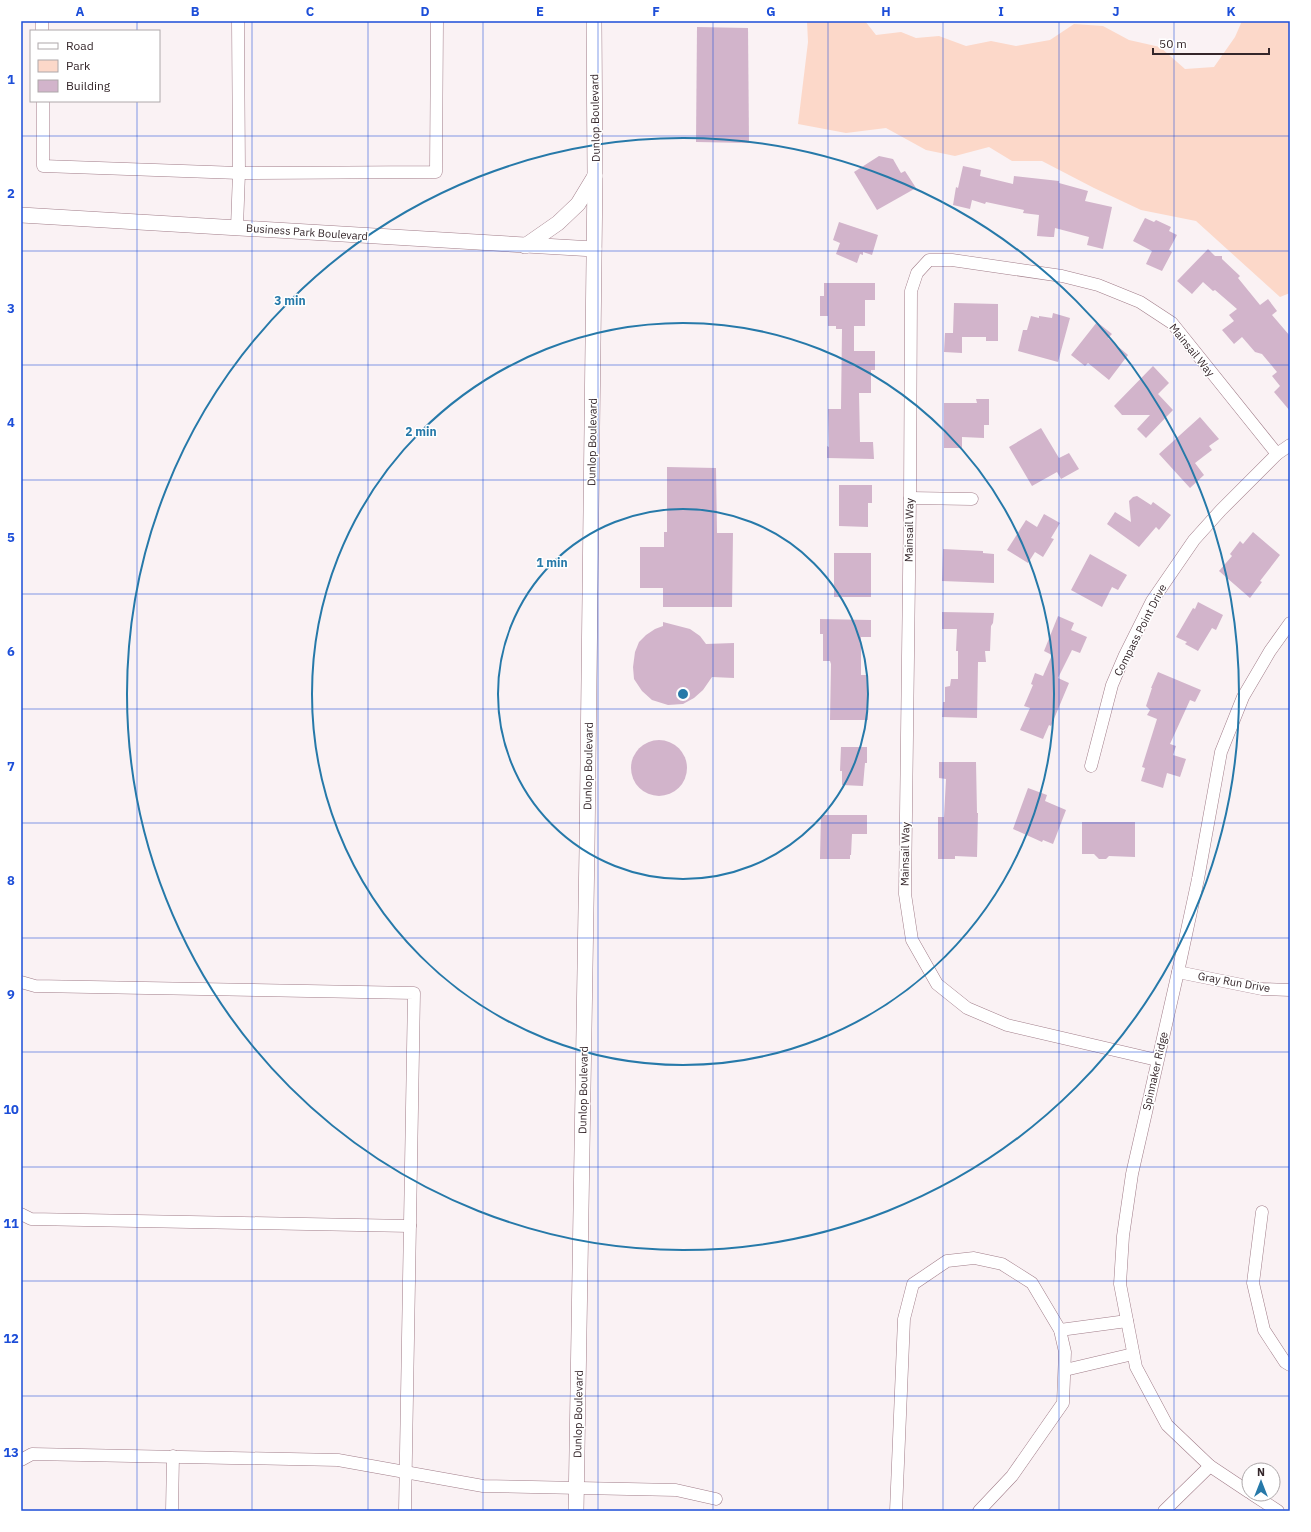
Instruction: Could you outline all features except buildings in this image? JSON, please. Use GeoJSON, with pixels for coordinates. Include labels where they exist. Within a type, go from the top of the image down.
{"type":"FeatureCollection","features":[{"type":"Feature","properties":{"kind":"street"},"geometry":{"type":"LineString","coordinates":[[237,227],[239,173],[238,21]]}},
{"type":"Feature","properties":{"kind":"street"},"geometry":{"type":"LineString","coordinates":[[43,102],[43,166],[239,173],[436,172],[437,21]]}},
{"type":"Feature","properties":{"kind":"street","name":"Dunlop Boulevard"},"geometry":{"type":"LineString","coordinates":[[576,1511],[596,175],[594,21]]}},
{"type":"Feature","properties":{"kind":"street"},"geometry":{"type":"LineString","coordinates":[[525,246],[558,223],[578,204],[596,175]]}},
{"type":"Feature","properties":{"kind":"street","name":"Business Park Boulevard"},"geometry":{"type":"LineString","coordinates":[[21,215],[594,249]]}},
{"type":"Feature","properties":{"kind":"street","name":"Mainsail Way"},"geometry":{"type":"LineString","coordinates":[[1157,1060],[1007,1025],[968,1008],[937,984],[912,940],[905,894],[910,498],[910,291],[917,272],[929,260],[952,260],[1062,276],[1098,285],[1140,302],[1172,324],[1277,454]]}},
{"type":"Feature","properties":{"kind":"street","name":"Compass Point Drive"},"geometry":{"type":"LineString","coordinates":[[1091,766],[1112,685],[1152,601],[1194,540],[1220,510],[1277,454],[1290,445]]}},
{"type":"Feature","properties":{"kind":"street"},"geometry":{"type":"LineString","coordinates":[[910,498],[972,499]]}},
{"type":"Feature","properties":{"kind":"street","name":"Spinnaker Ridge"},"geometry":{"type":"LineString","coordinates":[[1241,1487],[1210,1466],[1167,1425],[1136,1367],[1120,1284],[1123,1236],[1132,1174],[1198,879],[1221,752],[1243,697],[1270,651],[1290,623]]}},
{"type":"Feature","properties":{"kind":"street","name":"Gray Run Drive"},"geometry":{"type":"LineString","coordinates":[[1178,972],[1262,989],[1290,990]]}},
{"type":"Feature","properties":{"kind":"street"},"geometry":{"type":"LineString","coordinates":[[21,982],[35,986],[414,993],[405,1511]]}},
{"type":"Feature","properties":{"kind":"street"},"geometry":{"type":"LineString","coordinates":[[1262,1212],[1253,1283],[1264,1330],[1285,1362],[1290,1365]]}},
{"type":"Feature","properties":{"kind":"street"},"geometry":{"type":"LineString","coordinates":[[21,1214],[31,1219],[410,1226]]}},
{"type":"Feature","properties":{"kind":"street"},"geometry":{"type":"LineString","coordinates":[[896,1511],[904,1319],[913,1284],[947,1260],[974,1258],[1002,1264],[1032,1283],[1060,1330],[1065,1352],[1063,1403],[1012,1476],[979,1511]]}},
{"type":"Feature","properties":{"kind":"street"},"geometry":{"type":"LineString","coordinates":[[1060,1330],[1127,1321]]}},
{"type":"Feature","properties":{"kind":"street"},"geometry":{"type":"LineString","coordinates":[[1065,1370],[1133,1354]]}},
{"type":"Feature","properties":{"kind":"street"},"geometry":{"type":"LineString","coordinates":[[21,1460],[32,1454],[338,1460],[483,1486],[676,1490],[716,1499]]}},
{"type":"Feature","properties":{"kind":"street"},"geometry":{"type":"LineString","coordinates":[[172,1511],[173,1456]]}},
{"type":"Feature","properties":{"kind":"street"},"geometry":{"type":"LineString","coordinates":[[1164,1511],[1210,1466]]}},
{"type":"Feature","properties":{"kind":"street"},"geometry":{"type":"LineString","coordinates":[[1264,1502],[1278,1511]]}},
{"type":"Feature","properties":{"kind":"green space"},"geometry":{"type":"Polygon","coordinates":[[[807,21],[865,21],[876,35],[901,32],[916,38],[939,36],[966,46],[991,41],[1016,46],[1050,40],[1074,24],[1103,26],[1129,40],[1160,47],[1185,69],[1214,67],[1235,37],[1242,21],[1290,21],[1290,293],[1280,297],[1196,221],[1141,210],[1042,161],[1012,161],[989,147],[955,156],[926,150],[886,128],[846,133],[798,124],[808,42],[807,21]]]}}]}
